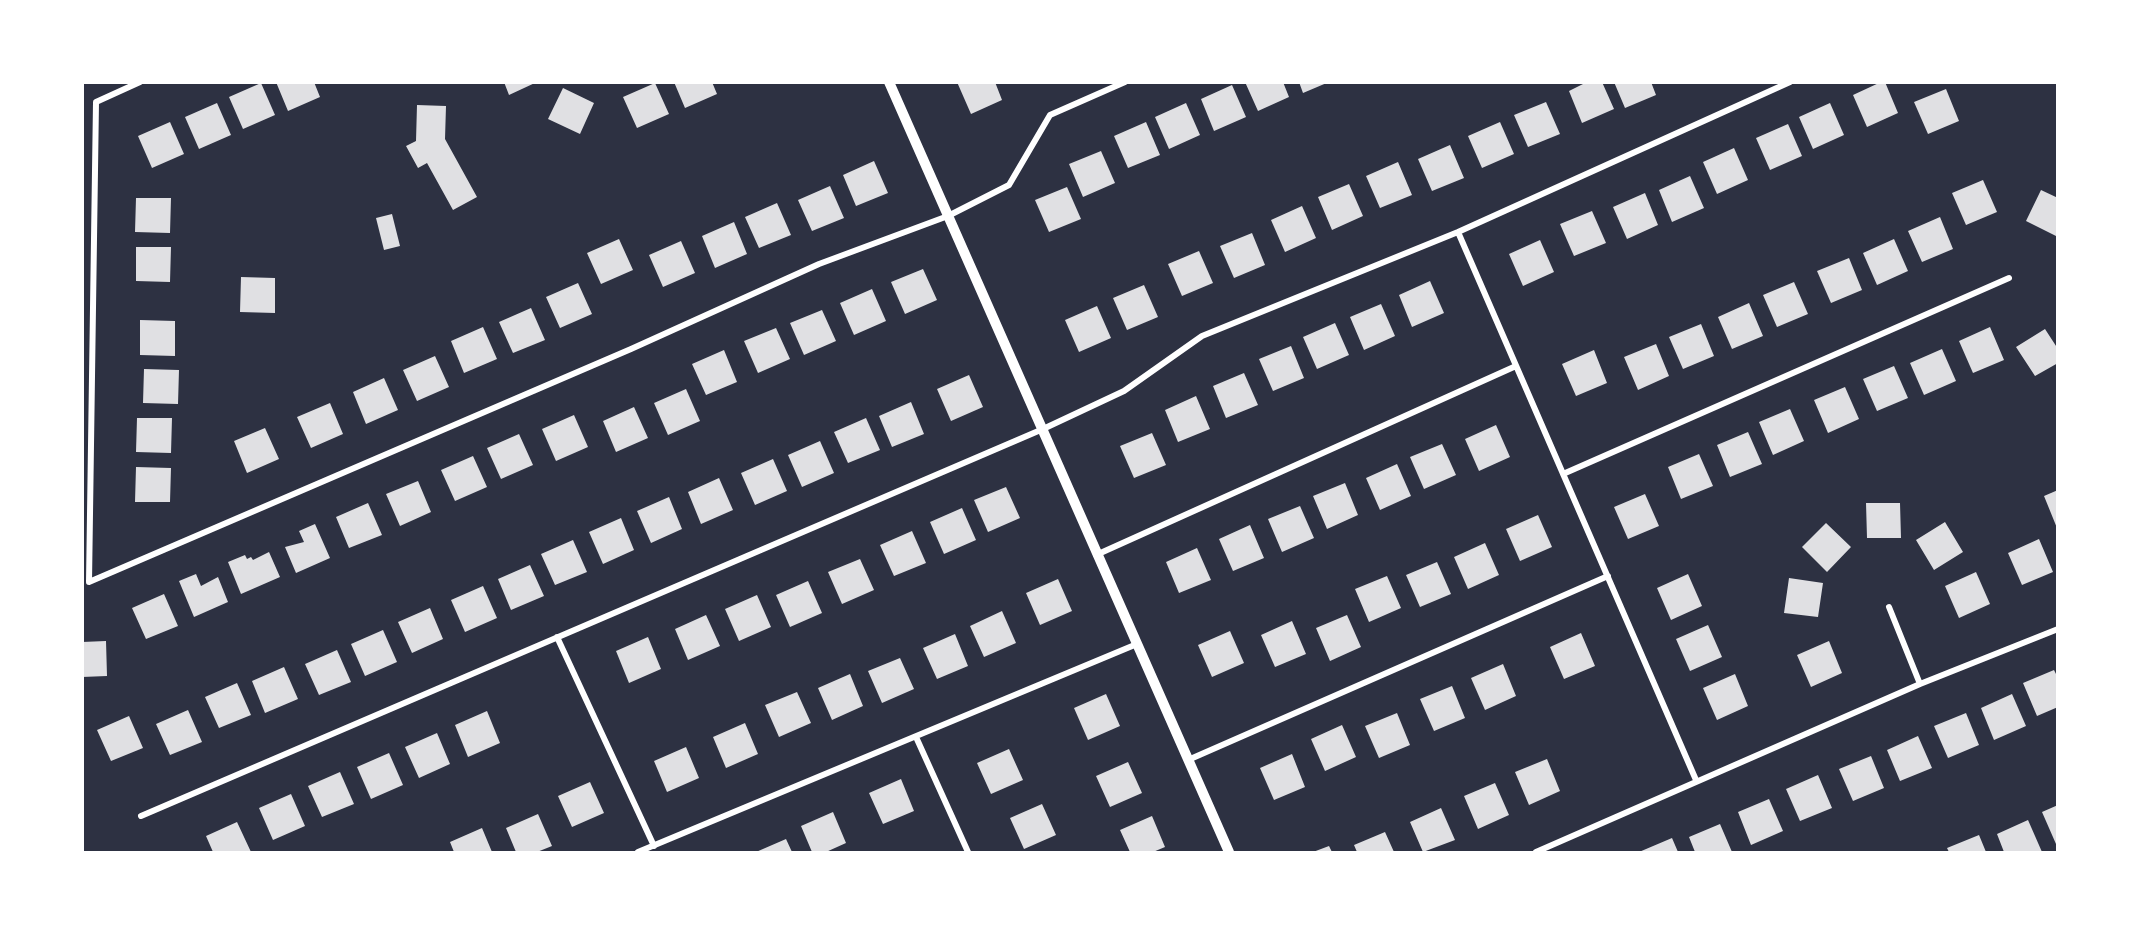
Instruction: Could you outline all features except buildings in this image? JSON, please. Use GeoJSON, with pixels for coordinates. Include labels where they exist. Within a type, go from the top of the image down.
{"type":"FeatureCollection","features":[{"type":"Feature","properties":{"kind":"street"},"geometry":{"type":"LineString","coordinates":[[140,82],[96,102],[89,582],[631,349],[819,264],[948,216],[1009,185],[1050,114],[1125,82]]}},
{"type":"Feature","properties":{"kind":"street"},"geometry":{"type":"LineString","coordinates":[[889,82],[1229,852]]}},
{"type":"Feature","properties":{"kind":"street"},"geometry":{"type":"LineString","coordinates":[[141,816],[1043,429],[1124,391],[1202,336],[1458,232],[1790,82]]}},
{"type":"Feature","properties":{"kind":"street"},"geometry":{"type":"LineString","coordinates":[[1458,232],[1696,780]]}},
{"type":"Feature","properties":{"kind":"street"},"geometry":{"type":"LineString","coordinates":[[1563,474],[2009,278]]}},
{"type":"Feature","properties":{"kind":"street"},"geometry":{"type":"LineString","coordinates":[[1096,555],[1516,366]]}},
{"type":"Feature","properties":{"kind":"street"},"geometry":{"type":"LineString","coordinates":[[1187,760],[1608,576]]}},
{"type":"Feature","properties":{"kind":"street"},"geometry":{"type":"LineString","coordinates":[[1889,607],[1920,684]]}},
{"type":"Feature","properties":{"kind":"street"},"geometry":{"type":"LineString","coordinates":[[1536,852],[1696,780],[1920,684],[2058,629]]}},
{"type":"Feature","properties":{"kind":"street"},"geometry":{"type":"LineString","coordinates":[[556,637],[654,846]]}},
{"type":"Feature","properties":{"kind":"street"},"geometry":{"type":"LineString","coordinates":[[638,852],[1137,644]]}},
{"type":"Feature","properties":{"kind":"street"},"geometry":{"type":"LineString","coordinates":[[916,737],[968,852]]}}]}
